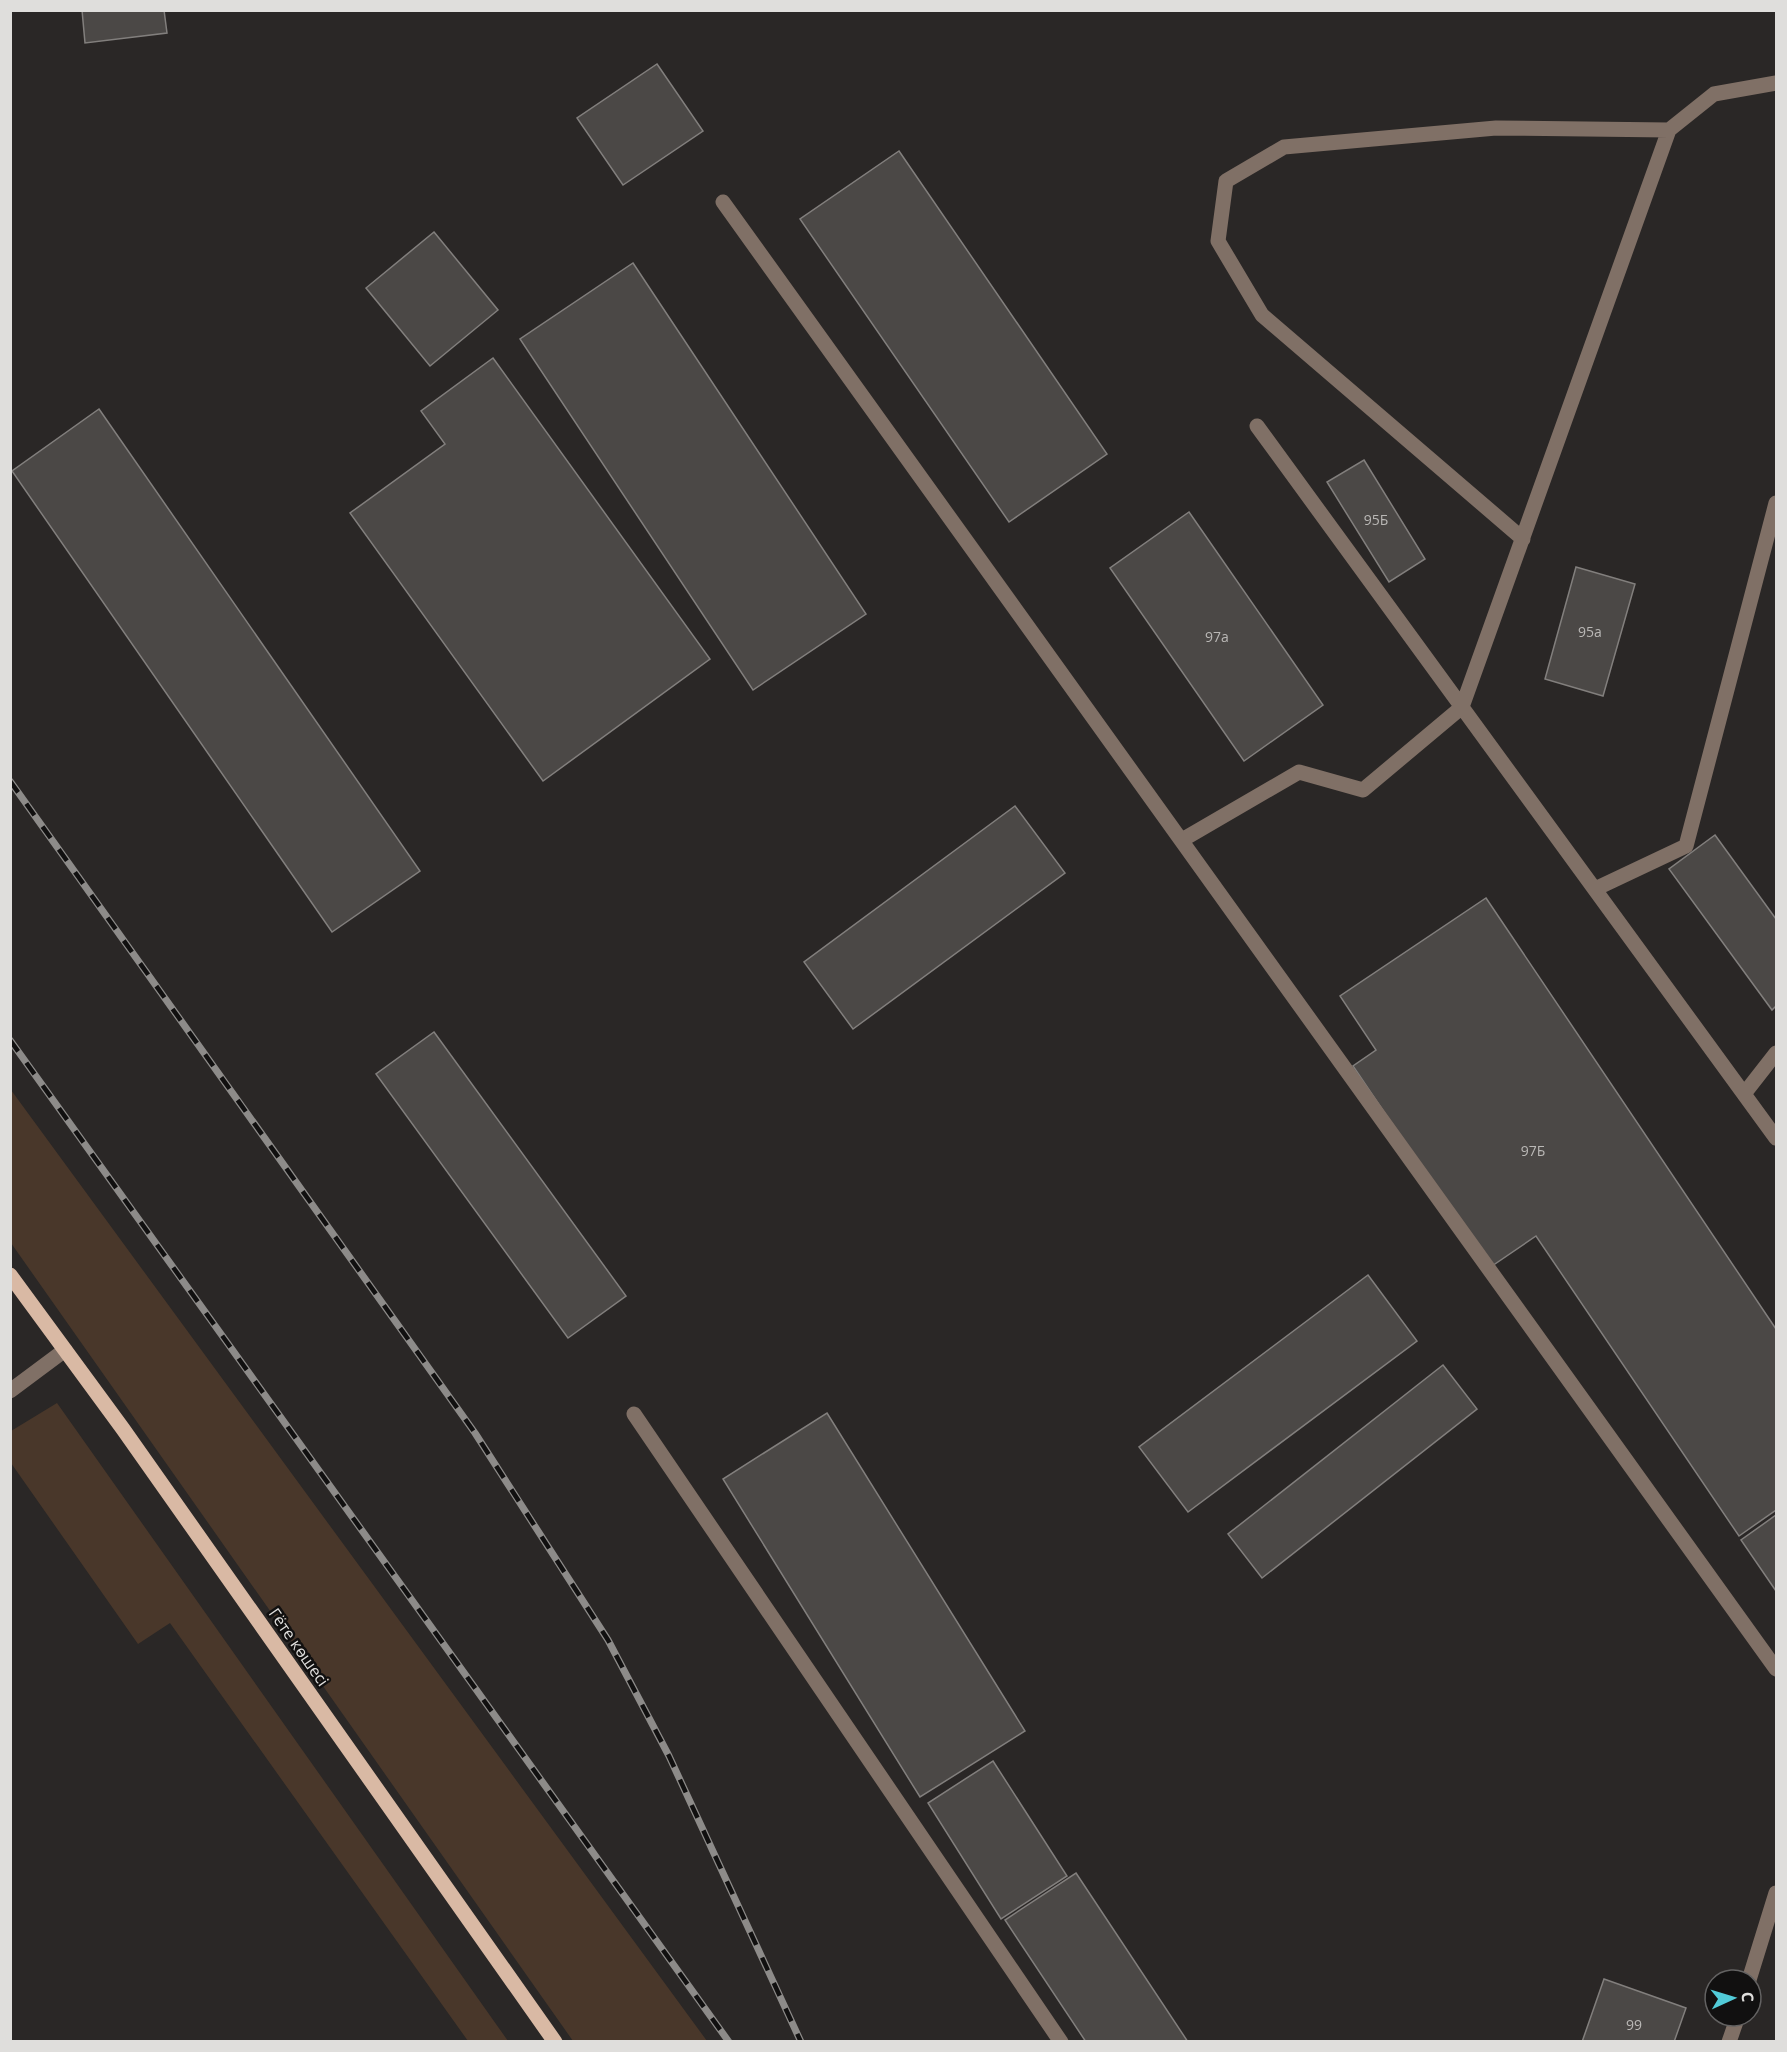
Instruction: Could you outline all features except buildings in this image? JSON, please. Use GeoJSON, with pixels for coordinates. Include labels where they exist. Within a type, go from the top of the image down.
{"type":"FeatureCollection","features":[{"type":"Feature","properties":{"kind":"main road","name":"Гёте көшесі"},"geometry":{"type":"LineString","coordinates":[[10,1275],[555,2042]]}},
{"type":"Feature","properties":{"kind":"lane"},"geometry":{"type":"LineString","coordinates":[[1182,840],[1299,772],[1363,790],[1462,707],[1669,130],[1713,94],[1776,83]]}},
{"type":"Feature","properties":{"kind":"lane"},"geometry":{"type":"LineString","coordinates":[[1523,539],[1262,315],[1218,241],[1226,181],[1284,147],[1496,128],[1669,130]]}},
{"type":"Feature","properties":{"kind":"lane"},"geometry":{"type":"LineString","coordinates":[[723,202],[1776,1669]]}},
{"type":"Feature","properties":{"kind":"lane"},"geometry":{"type":"LineString","coordinates":[[1257,426],[1776,1138]]}},
{"type":"Feature","properties":{"kind":"lane"},"geometry":{"type":"LineString","coordinates":[[1595,889],[1686,846],[1776,503]]}},
{"type":"Feature","properties":{"kind":"lane"},"geometry":{"type":"LineString","coordinates":[[1744,1094],[1776,1053]]}},
{"type":"Feature","properties":{"kind":"lane"},"geometry":{"type":"LineString","coordinates":[[10,1390],[65,1350]]}},
{"type":"Feature","properties":{"kind":"lane"},"geometry":{"type":"LineString","coordinates":[[634,1414],[1061,2042]]}},
{"type":"Feature","properties":{"kind":"lane"},"geometry":{"type":"LineString","coordinates":[[1753,1968],[1776,1893]]}},
{"type":"Feature","properties":{"kind":"shaded area"},"geometry":{"type":"Polygon","coordinates":[[[11,1090],[707,2041],[573,2041],[11,1243],[11,1090]]]}},
{"type":"Feature","properties":{"kind":"shaded area"},"geometry":{"type":"Polygon","coordinates":[[[57,1403],[508,2041],[468,2041],[170,1623],[138,1644],[11,1463],[11,1431],[57,1403]]]}},
{"type":"Feature","properties":{"kind":"railway"},"geometry":{"type":"LineString","coordinates":[[10,781],[475,1433],[608,1640],[669,1756],[801,2042]]}},
{"type":"Feature","properties":{"kind":"railway"},"geometry":{"type":"LineString","coordinates":[[10,1040],[729,2042]]}}]}
